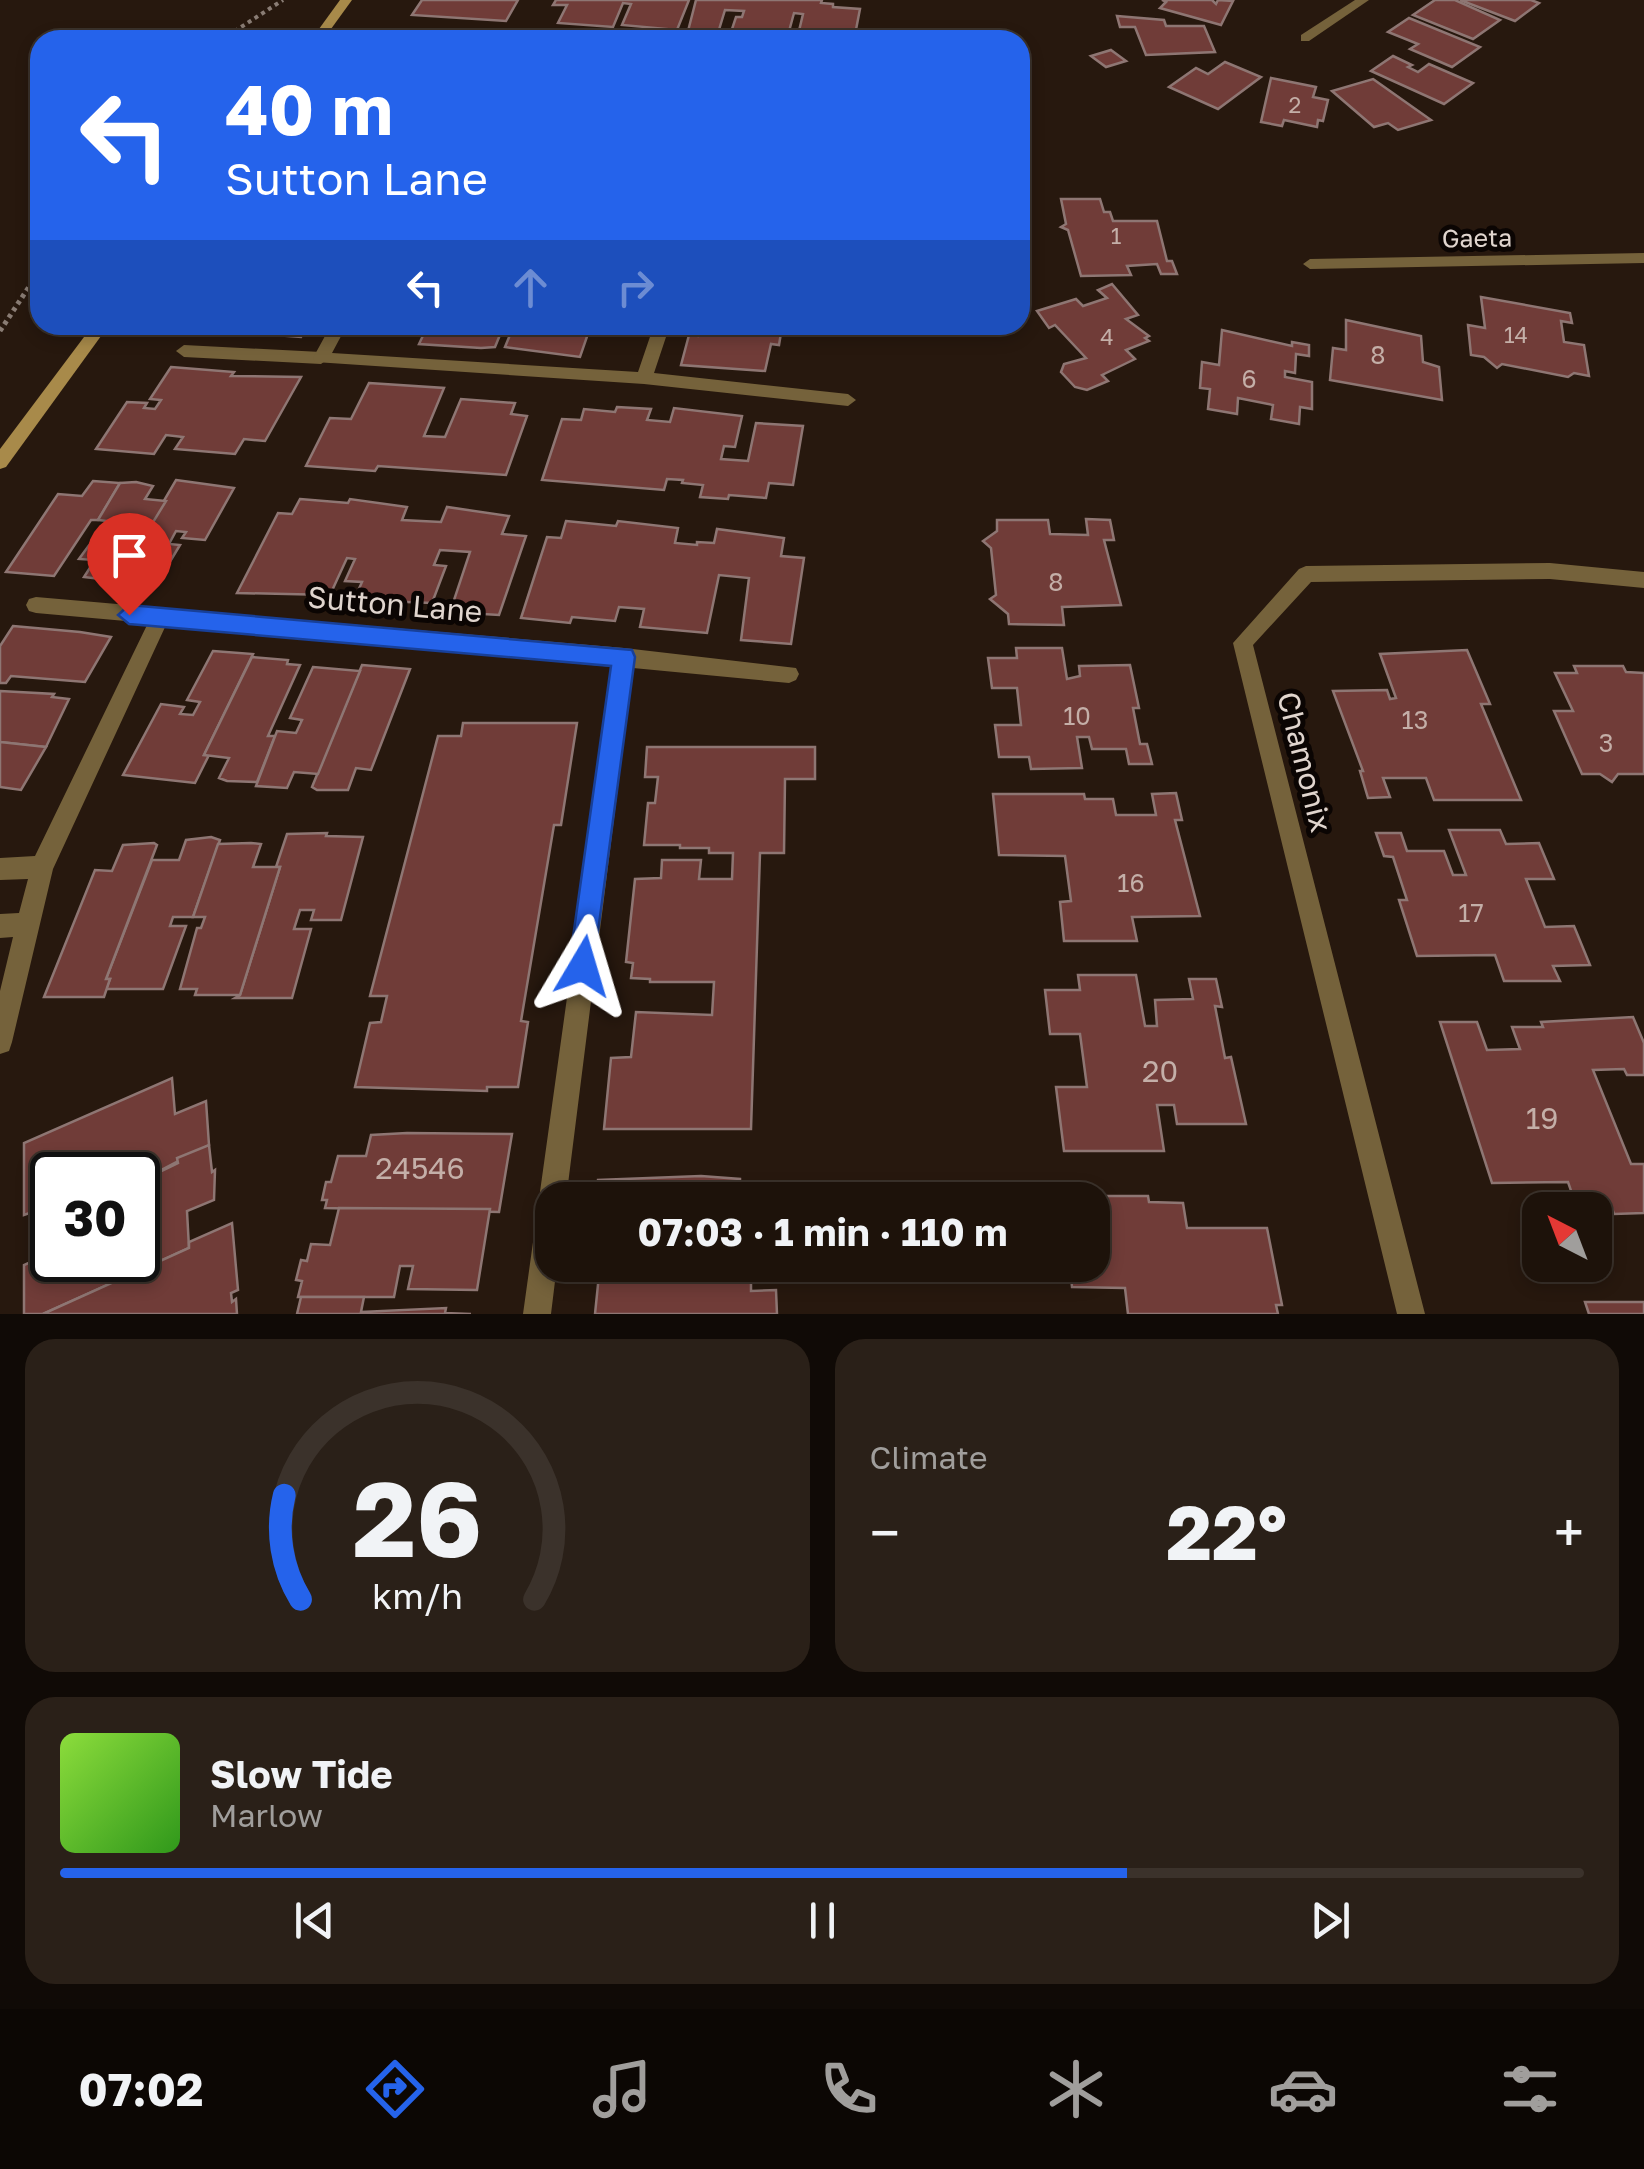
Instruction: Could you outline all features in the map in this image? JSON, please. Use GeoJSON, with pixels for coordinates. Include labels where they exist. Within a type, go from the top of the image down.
{"type":"FeatureCollection","features":[{"type":"Feature","properties":{"kind":"street"},"geometry":{"type":"LineString","coordinates":[[324,30],[346,0]]}},
{"type":"Feature","properties":{"kind":"street"},"geometry":{"type":"LineString","coordinates":[[1305,38],[1362,0]]}},
{"type":"Feature","properties":{"kind":"street","name":"Gaeta"},"geometry":{"type":"LineString","coordinates":[[1310,264],[1644,258]]}},
{"type":"Feature","properties":{"kind":"street"},"geometry":{"type":"LineString","coordinates":[[0,462],[94,335]]}},
{"type":"Feature","properties":{"kind":"street"},"geometry":{"type":"LineString","coordinates":[[321,358],[334,335]]}},
{"type":"Feature","properties":{"kind":"street"},"geometry":{"type":"LineString","coordinates":[[644,378],[659,335]]}},
{"type":"Feature","properties":{"kind":"street"},"geometry":{"type":"LineString","coordinates":[[184,351],[644,378],[848,400]]}},
{"type":"Feature","properties":{"kind":"street","name":"Chamonix"},"geometry":{"type":"LineString","coordinates":[[1412,1314],[1243,642],[1306,574],[1550,571],[1644,580]]}},
{"type":"Feature","properties":{"kind":"street","name":"Sutton Lane"},"geometry":{"type":"LineString","coordinates":[[36,605],[789,674]]}},
{"type":"Feature","properties":{"kind":"street"},"geometry":{"type":"LineString","coordinates":[[0,1042],[42,866],[160,618]]}},
{"type":"Feature","properties":{"kind":"street"},"geometry":{"type":"LineString","coordinates":[[536,1314],[624,657]]}},
{"type":"Feature","properties":{"kind":"street"},"geometry":{"type":"LineString","coordinates":[[0,870],[42,866]]}},
{"type":"Feature","properties":{"kind":"street"},"geometry":{"type":"LineString","coordinates":[[0,926],[28,924]]}},
{"type":"Feature","properties":{"kind":"path"},"geometry":{"type":"LineString","coordinates":[[236,30],[283,0]]}},
{"type":"Feature","properties":{"kind":"path"},"geometry":{"type":"LineString","coordinates":[[0,331],[30,285]]}},
{"type":"Feature","properties":{"kind":"building"},"geometry":{"type":"Polygon","coordinates":[[[422,0],[518,0],[506,21],[412,15],[422,0]]]}},
{"type":"Feature","properties":{"kind":"building"},"geometry":{"type":"Polygon","coordinates":[[[556,0],[689,0],[677,30],[622,25],[631,4],[623,3],[613,27],[558,23],[567,5],[553,5],[556,0]]]}},
{"type":"Feature","properties":{"kind":"building"},"geometry":{"type":"Polygon","coordinates":[[[696,0],[822,0],[821,3],[833,7],[860,9],[856,30],[799,30],[803,14],[794,13],[789,30],[732,30],[736,17],[742,17],[744,11],[725,10],[719,30],[688,30],[696,0]]]}},
{"type":"Feature","properties":{"kind":"building"},"geometry":{"type":"Polygon","coordinates":[[[1162,0],[1212,0],[1216,4],[1218,0],[1233,1],[1221,25],[1160,8],[1166,2],[1162,0]]]}},
{"type":"Feature","properties":{"kind":"building"},"geometry":{"type":"Polygon","coordinates":[[[1435,0],[1455,0],[1500,20],[1473,39],[1413,15],[1435,0]]]}},
{"type":"Feature","properties":{"kind":"building"},"geometry":{"type":"Polygon","coordinates":[[[1460,0],[1531,0],[1539,3],[1515,21],[1460,0]]]}},
{"type":"Feature","properties":{"kind":"building"},"geometry":{"type":"Polygon","coordinates":[[[1117,16],[1164,20],[1166,26],[1204,26],[1215,52],[1146,55],[1135,27],[1120,27],[1117,16]]]}},
{"type":"Feature","properties":{"kind":"building"},"geometry":{"type":"Polygon","coordinates":[[[1409,18],[1480,47],[1452,67],[1410,49],[1418,44],[1388,32],[1409,18]]]}},
{"type":"Feature","properties":{"kind":"building"},"geometry":{"type":"Polygon","coordinates":[[[1111,50],[1126,61],[1106,67],[1091,56],[1111,50]]]}},
{"type":"Feature","properties":{"kind":"building"},"geometry":{"type":"Polygon","coordinates":[[[1393,56],[1418,72],[1429,64],[1473,83],[1444,104],[1371,71],[1393,56]]]}},
{"type":"Feature","properties":{"kind":"building"},"geometry":{"type":"Polygon","coordinates":[[[1225,62],[1261,77],[1218,109],[1169,87],[1196,68],[1208,74],[1225,62]]]}},
{"type":"Feature","properties":{"kind":"building"},"geometry":{"type":"Polygon","coordinates":[[[1271,78],[1316,87],[1313,97],[1328,100],[1323,121],[1318,120],[1317,127],[1284,120],[1282,126],[1261,122],[1271,78]]]}},
{"type":"Feature","properties":{"kind":"building"},"geometry":{"type":"Polygon","coordinates":[[[1373,79],[1431,120],[1398,130],[1388,123],[1374,127],[1332,91],[1373,79]]]}},
{"type":"Feature","properties":{"kind":"building"},"geometry":{"type":"Polygon","coordinates":[[[1061,199],[1100,199],[1104,212],[1110,212],[1113,221],[1157,221],[1167,261],[1172,261],[1177,274],[1161,274],[1157,264],[1127,266],[1131,275],[1081,276],[1068,230],[1061,227],[1066,224],[1061,199]]]}},
{"type":"Feature","properties":{"kind":"building"},"geometry":{"type":"Polygon","coordinates":[[[1112,284],[1138,315],[1126,319],[1149,336],[1145,338],[1149,341],[1126,350],[1135,359],[1102,375],[1108,381],[1087,390],[1075,387],[1061,372],[1064,364],[1086,358],[1055,325],[1049,328],[1037,311],[1076,299],[1083,306],[1107,298],[1098,290],[1112,284]]]}},
{"type":"Feature","properties":{"kind":"building"},"geometry":{"type":"Polygon","coordinates":[[[1481,297],[1570,313],[1572,323],[1561,321],[1564,342],[1584,345],[1589,376],[1574,373],[1568,377],[1502,364],[1497,368],[1484,357],[1471,355],[1468,325],[1485,328],[1481,297]]]}},
{"type":"Feature","properties":{"kind":"building"},"geometry":{"type":"Polygon","coordinates":[[[1346,320],[1421,336],[1423,362],[1439,367],[1442,400],[1330,380],[1333,348],[1346,350],[1346,320]]]}},
{"type":"Feature","properties":{"kind":"building"},"geometry":{"type":"Polygon","coordinates":[[[1222,330],[1292,346],[1292,342],[1309,345],[1309,356],[1296,354],[1295,373],[1285,371],[1285,377],[1312,382],[1312,409],[1300,407],[1299,424],[1271,419],[1273,405],[1238,398],[1237,414],[1208,409],[1210,389],[1200,388],[1202,362],[1219,365],[1222,330]]]}},
{"type":"Feature","properties":{"kind":"building"},"geometry":{"type":"Polygon","coordinates":[[[423,335],[500,335],[495,347],[419,344],[423,335]]]}},
{"type":"Feature","properties":{"kind":"building"},"geometry":{"type":"Polygon","coordinates":[[[510,335],[588,335],[580,357],[505,347],[510,335]]]}},
{"type":"Feature","properties":{"kind":"building"},"geometry":{"type":"Polygon","coordinates":[[[689,335],[781,335],[779,345],[771,344],[765,371],[681,365],[689,335]]]}},
{"type":"Feature","properties":{"kind":"building"},"geometry":{"type":"Polygon","coordinates":[[[171,367],[234,372],[231,376],[301,377],[265,441],[244,439],[235,454],[175,449],[183,437],[166,435],[154,454],[96,449],[127,402],[147,403],[144,408],[155,409],[161,400],[150,399],[171,367]]]}},
{"type":"Feature","properties":{"kind":"building"},"geometry":{"type":"Polygon","coordinates":[[[369,383],[444,388],[424,436],[445,437],[461,399],[515,403],[511,414],[527,416],[506,475],[378,466],[375,471],[306,466],[330,418],[351,419],[369,383]]]}},
{"type":"Feature","properties":{"kind":"building"},"geometry":{"type":"Polygon","coordinates":[[[617,407],[651,409],[647,420],[670,422],[674,408],[742,416],[735,447],[724,446],[721,459],[748,461],[756,423],[803,426],[793,485],[769,483],[766,498],[729,495],[728,499],[700,497],[703,485],[682,483],[683,480],[667,479],[664,490],[542,480],[562,419],[581,420],[584,409],[615,412],[617,407]]]}},
{"type":"Feature","properties":{"kind":"building"},"geometry":{"type":"Polygon","coordinates":[[[176,480],[234,488],[205,540],[182,538],[186,532],[176,531],[169,544],[180,545],[156,585],[117,581],[176,480]]]}},
{"type":"Feature","properties":{"kind":"building"},"geometry":{"type":"Polygon","coordinates":[[[93,481],[120,483],[98,520],[91,520],[54,576],[6,572],[58,494],[82,496],[93,481]]]}},
{"type":"Feature","properties":{"kind":"building"},"geometry":{"type":"Polygon","coordinates":[[[120,483],[153,486],[145,499],[166,501],[117,581],[84,577],[95,560],[79,559],[107,521],[98,520],[120,483]]]}},
{"type":"Feature","properties":{"kind":"building"},"geometry":{"type":"Polygon","coordinates":[[[300,499],[348,503],[350,499],[407,507],[402,520],[441,522],[447,507],[509,516],[502,534],[526,536],[499,615],[450,612],[470,552],[440,550],[434,565],[446,566],[432,603],[354,600],[362,582],[345,581],[355,559],[347,558],[330,595],[237,593],[278,513],[292,514],[300,499]]]}},
{"type":"Feature","properties":{"kind":"building"},"geometry":{"type":"Polygon","coordinates":[[[1086,519],[1110,520],[1114,540],[1104,540],[1121,605],[1062,607],[1064,625],[1009,624],[1008,614],[990,599],[996,595],[991,548],[983,541],[997,531],[997,520],[1048,520],[1050,534],[1088,535],[1086,519]]]}},
{"type":"Feature","properties":{"kind":"building"},"geometry":{"type":"Polygon","coordinates":[[[566,521],[616,526],[618,521],[678,528],[675,543],[697,545],[714,543],[717,529],[784,538],[781,556],[804,558],[791,644],[741,640],[749,578],[719,575],[707,633],[640,627],[644,609],[619,607],[615,621],[572,617],[570,623],[521,618],[547,537],[561,538],[566,521]]]}},
{"type":"Feature","properties":{"kind":"building"},"geometry":{"type":"Polygon","coordinates":[[[13,626],[111,637],[85,682],[11,676],[6,683],[0,683],[0,646],[13,626]]]}},
{"type":"Feature","properties":{"kind":"building"},"geometry":{"type":"Polygon","coordinates":[[[1016,648],[1062,648],[1067,679],[1080,676],[1079,666],[1130,665],[1139,708],[1133,708],[1140,744],[1147,744],[1152,764],[1129,764],[1126,749],[1092,749],[1089,737],[1077,737],[1082,768],[1031,769],[1029,757],[999,757],[995,725],[1021,725],[1017,688],[992,688],[988,658],[1017,658],[1016,648]]]}},
{"type":"Feature","properties":{"kind":"building"},"geometry":{"type":"Polygon","coordinates":[[[1467,650],[1490,704],[1481,704],[1521,800],[1434,800],[1426,778],[1383,778],[1390,797],[1368,798],[1363,771],[1333,691],[1387,690],[1390,699],[1396,698],[1380,654],[1467,650]]]}},
{"type":"Feature","properties":{"kind":"building"},"geometry":{"type":"Polygon","coordinates":[[[213,651],[253,654],[204,755],[209,755],[195,783],[123,775],[161,704],[184,707],[180,714],[193,715],[200,702],[187,700],[213,651]]]}},
{"type":"Feature","properties":{"kind":"building"},"geometry":{"type":"Polygon","coordinates":[[[252,657],[300,665],[268,736],[275,736],[257,782],[227,781],[219,778],[229,758],[204,755],[252,657]]]}},
{"type":"Feature","properties":{"kind":"building"},"geometry":{"type":"Polygon","coordinates":[[[362,665],[410,669],[371,770],[356,768],[348,790],[317,790],[312,787],[362,665]]]}},
{"type":"Feature","properties":{"kind":"building"},"geometry":{"type":"Polygon","coordinates":[[[1574,666],[1623,666],[1626,672],[1644,673],[1644,774],[1618,774],[1612,782],[1600,774],[1582,774],[1554,711],[1573,711],[1555,673],[1577,673],[1574,666]]]}},
{"type":"Feature","properties":{"kind":"building"},"geometry":{"type":"Polygon","coordinates":[[[313,667],[360,671],[318,774],[294,772],[287,788],[256,786],[277,731],[296,733],[302,720],[290,718],[313,667]]]}},
{"type":"Feature","properties":{"kind":"building"},"geometry":{"type":"Polygon","coordinates":[[[0,691],[54,694],[52,697],[69,699],[46,747],[0,742],[0,691]]]}},
{"type":"Feature","properties":{"kind":"building"},"geometry":{"type":"Polygon","coordinates":[[[463,723],[577,723],[561,825],[554,825],[521,1021],[528,1022],[518,1087],[487,1087],[487,1091],[355,1087],[370,1023],[381,1022],[387,996],[370,996],[438,736],[461,736],[463,723]]]}},
{"type":"Feature","properties":{"kind":"building"},"geometry":{"type":"Polygon","coordinates":[[[0,742],[46,747],[21,790],[0,787],[0,742]]]}},
{"type":"Feature","properties":{"kind":"building"},"geometry":{"type":"Polygon","coordinates":[[[647,747],[815,747],[815,779],[785,779],[784,853],[760,853],[751,1129],[604,1129],[611,1058],[631,1057],[636,1012],[712,1015],[714,982],[650,982],[631,978],[633,963],[626,962],[635,879],[661,878],[662,860],[701,860],[699,879],[732,879],[733,853],[709,853],[709,848],[680,845],[644,845],[648,803],[655,803],[658,777],[645,777],[647,747]]]}},
{"type":"Feature","properties":{"kind":"building"},"geometry":{"type":"Polygon","coordinates":[[[1176,793],[1182,820],[1175,820],[1200,916],[1132,917],[1137,941],[1064,941],[1060,902],[1071,901],[1065,856],[999,855],[993,794],[1084,794],[1085,799],[1113,799],[1116,815],[1156,815],[1152,794],[1176,793]]]}},
{"type":"Feature","properties":{"kind":"building"},"geometry":{"type":"Polygon","coordinates":[[[1449,830],[1500,830],[1506,844],[1539,843],[1554,879],[1526,879],[1545,927],[1574,926],[1590,965],[1553,966],[1560,981],[1504,981],[1495,955],[1417,956],[1399,900],[1407,900],[1393,857],[1384,856],[1376,833],[1401,833],[1407,851],[1444,851],[1453,875],[1466,875],[1449,830]]]}},
{"type":"Feature","properties":{"kind":"building"},"geometry":{"type":"Polygon","coordinates":[[[327,833],[326,836],[363,837],[341,920],[311,920],[314,910],[300,910],[294,929],[311,929],[292,998],[235,998],[240,995],[287,834],[327,833]]]}},
{"type":"Feature","properties":{"kind":"building"},"geometry":{"type":"Polygon","coordinates":[[[186,840],[220,840],[193,917],[173,917],[170,926],[186,926],[163,989],[106,989],[110,979],[106,979],[152,860],[179,860],[186,840]]]}},
{"type":"Feature","properties":{"kind":"building"},"geometry":{"type":"Polygon","coordinates":[[[218,844],[261,844],[253,867],[280,867],[240,995],[195,995],[197,989],[180,989],[197,928],[201,928],[205,917],[193,917],[218,844]]]}},
{"type":"Feature","properties":{"kind":"building"},"geometry":{"type":"Polygon","coordinates":[[[123,845],[157,845],[106,979],[110,979],[104,997],[44,997],[95,870],[112,871],[123,845]]]}},
{"type":"Feature","properties":{"kind":"building"},"geometry":{"type":"Polygon","coordinates":[[[1078,975],[1136,975],[1145,1026],[1157,1026],[1155,1000],[1193,999],[1189,979],[1216,979],[1222,1007],[1215,1006],[1225,1058],[1231,1057],[1246,1124],[1177,1124],[1174,1105],[1157,1105],[1164,1151],[1064,1151],[1056,1087],[1087,1087],[1080,1034],[1050,1034],[1045,990],[1080,990],[1078,975]]]}},
{"type":"Feature","properties":{"kind":"building"},"geometry":{"type":"Polygon","coordinates":[[[1633,1017],[1644,1043],[1644,1075],[1627,1075],[1624,1069],[1593,1070],[1631,1164],[1644,1164],[1644,1213],[1614,1214],[1612,1192],[1571,1192],[1568,1182],[1492,1183],[1440,1022],[1477,1022],[1487,1050],[1520,1049],[1512,1027],[1543,1027],[1541,1022],[1633,1017]]]}},
{"type":"Feature","properties":{"kind":"building"},"geometry":{"type":"Polygon","coordinates":[[[172,1078],[175,1114],[206,1101],[209,1145],[160,1171],[160,1152],[30,1152],[30,1213],[24,1215],[24,1143],[172,1078]]]}},
{"type":"Feature","properties":{"kind":"building"},"geometry":{"type":"Polygon","coordinates":[[[512,1134],[499,1212],[325,1208],[327,1200],[322,1200],[326,1182],[331,1182],[338,1156],[366,1156],[371,1135],[512,1134]]]}},
{"type":"Feature","properties":{"kind":"building"},"geometry":{"type":"Polygon","coordinates":[[[209,1145],[212,1172],[215,1170],[214,1200],[187,1211],[189,1248],[160,1261],[160,1172],[178,1163],[177,1158],[209,1145]]]}},
{"type":"Feature","properties":{"kind":"building"},"geometry":{"type":"Polygon","coordinates":[[[701,1176],[740,1182],[598,1182],[701,1176]]]}},
{"type":"Feature","properties":{"kind":"building"},"geometry":{"type":"Polygon","coordinates":[[[1110,1196],[1148,1196],[1149,1202],[1183,1203],[1187,1228],[1267,1228],[1282,1305],[1276,1305],[1278,1314],[1128,1314],[1125,1288],[1072,1287],[1072,1282],[1110,1282],[1110,1196]]]}},
{"type":"Feature","properties":{"kind":"building"},"geometry":{"type":"Polygon","coordinates":[[[339,1208],[490,1209],[477,1290],[408,1289],[413,1266],[400,1266],[394,1297],[298,1297],[302,1281],[296,1280],[301,1260],[307,1261],[311,1244],[330,1245],[339,1208]]]}},
{"type":"Feature","properties":{"kind":"building"},"geometry":{"type":"Polygon","coordinates":[[[232,1223],[238,1290],[231,1293],[232,1302],[236,1299],[237,1314],[43,1314],[114,1282],[160,1282],[160,1261],[189,1248],[189,1242],[232,1223]]]}},
{"type":"Feature","properties":{"kind":"building"},"geometry":{"type":"Polygon","coordinates":[[[30,1262],[30,1282],[114,1282],[43,1314],[24,1314],[24,1265],[30,1262]]]}},
{"type":"Feature","properties":{"kind":"building"},"geometry":{"type":"Polygon","coordinates":[[[598,1282],[751,1282],[751,1291],[776,1290],[777,1314],[595,1314],[598,1282]]]}},
{"type":"Feature","properties":{"kind":"building"},"geometry":{"type":"Polygon","coordinates":[[[301,1297],[364,1297],[361,1312],[446,1308],[445,1313],[471,1314],[297,1314],[301,1297]]]}},
{"type":"Feature","properties":{"kind":"building"},"geometry":{"type":"Polygon","coordinates":[[[1585,1302],[1644,1302],[1644,1314],[1589,1314],[1585,1302]]]}},
{"type":"Feature","properties":{"kind":"route"},"geometry":{"type":"LineString","coordinates":[[129,615],[624,657],[583,966]]}}]}
